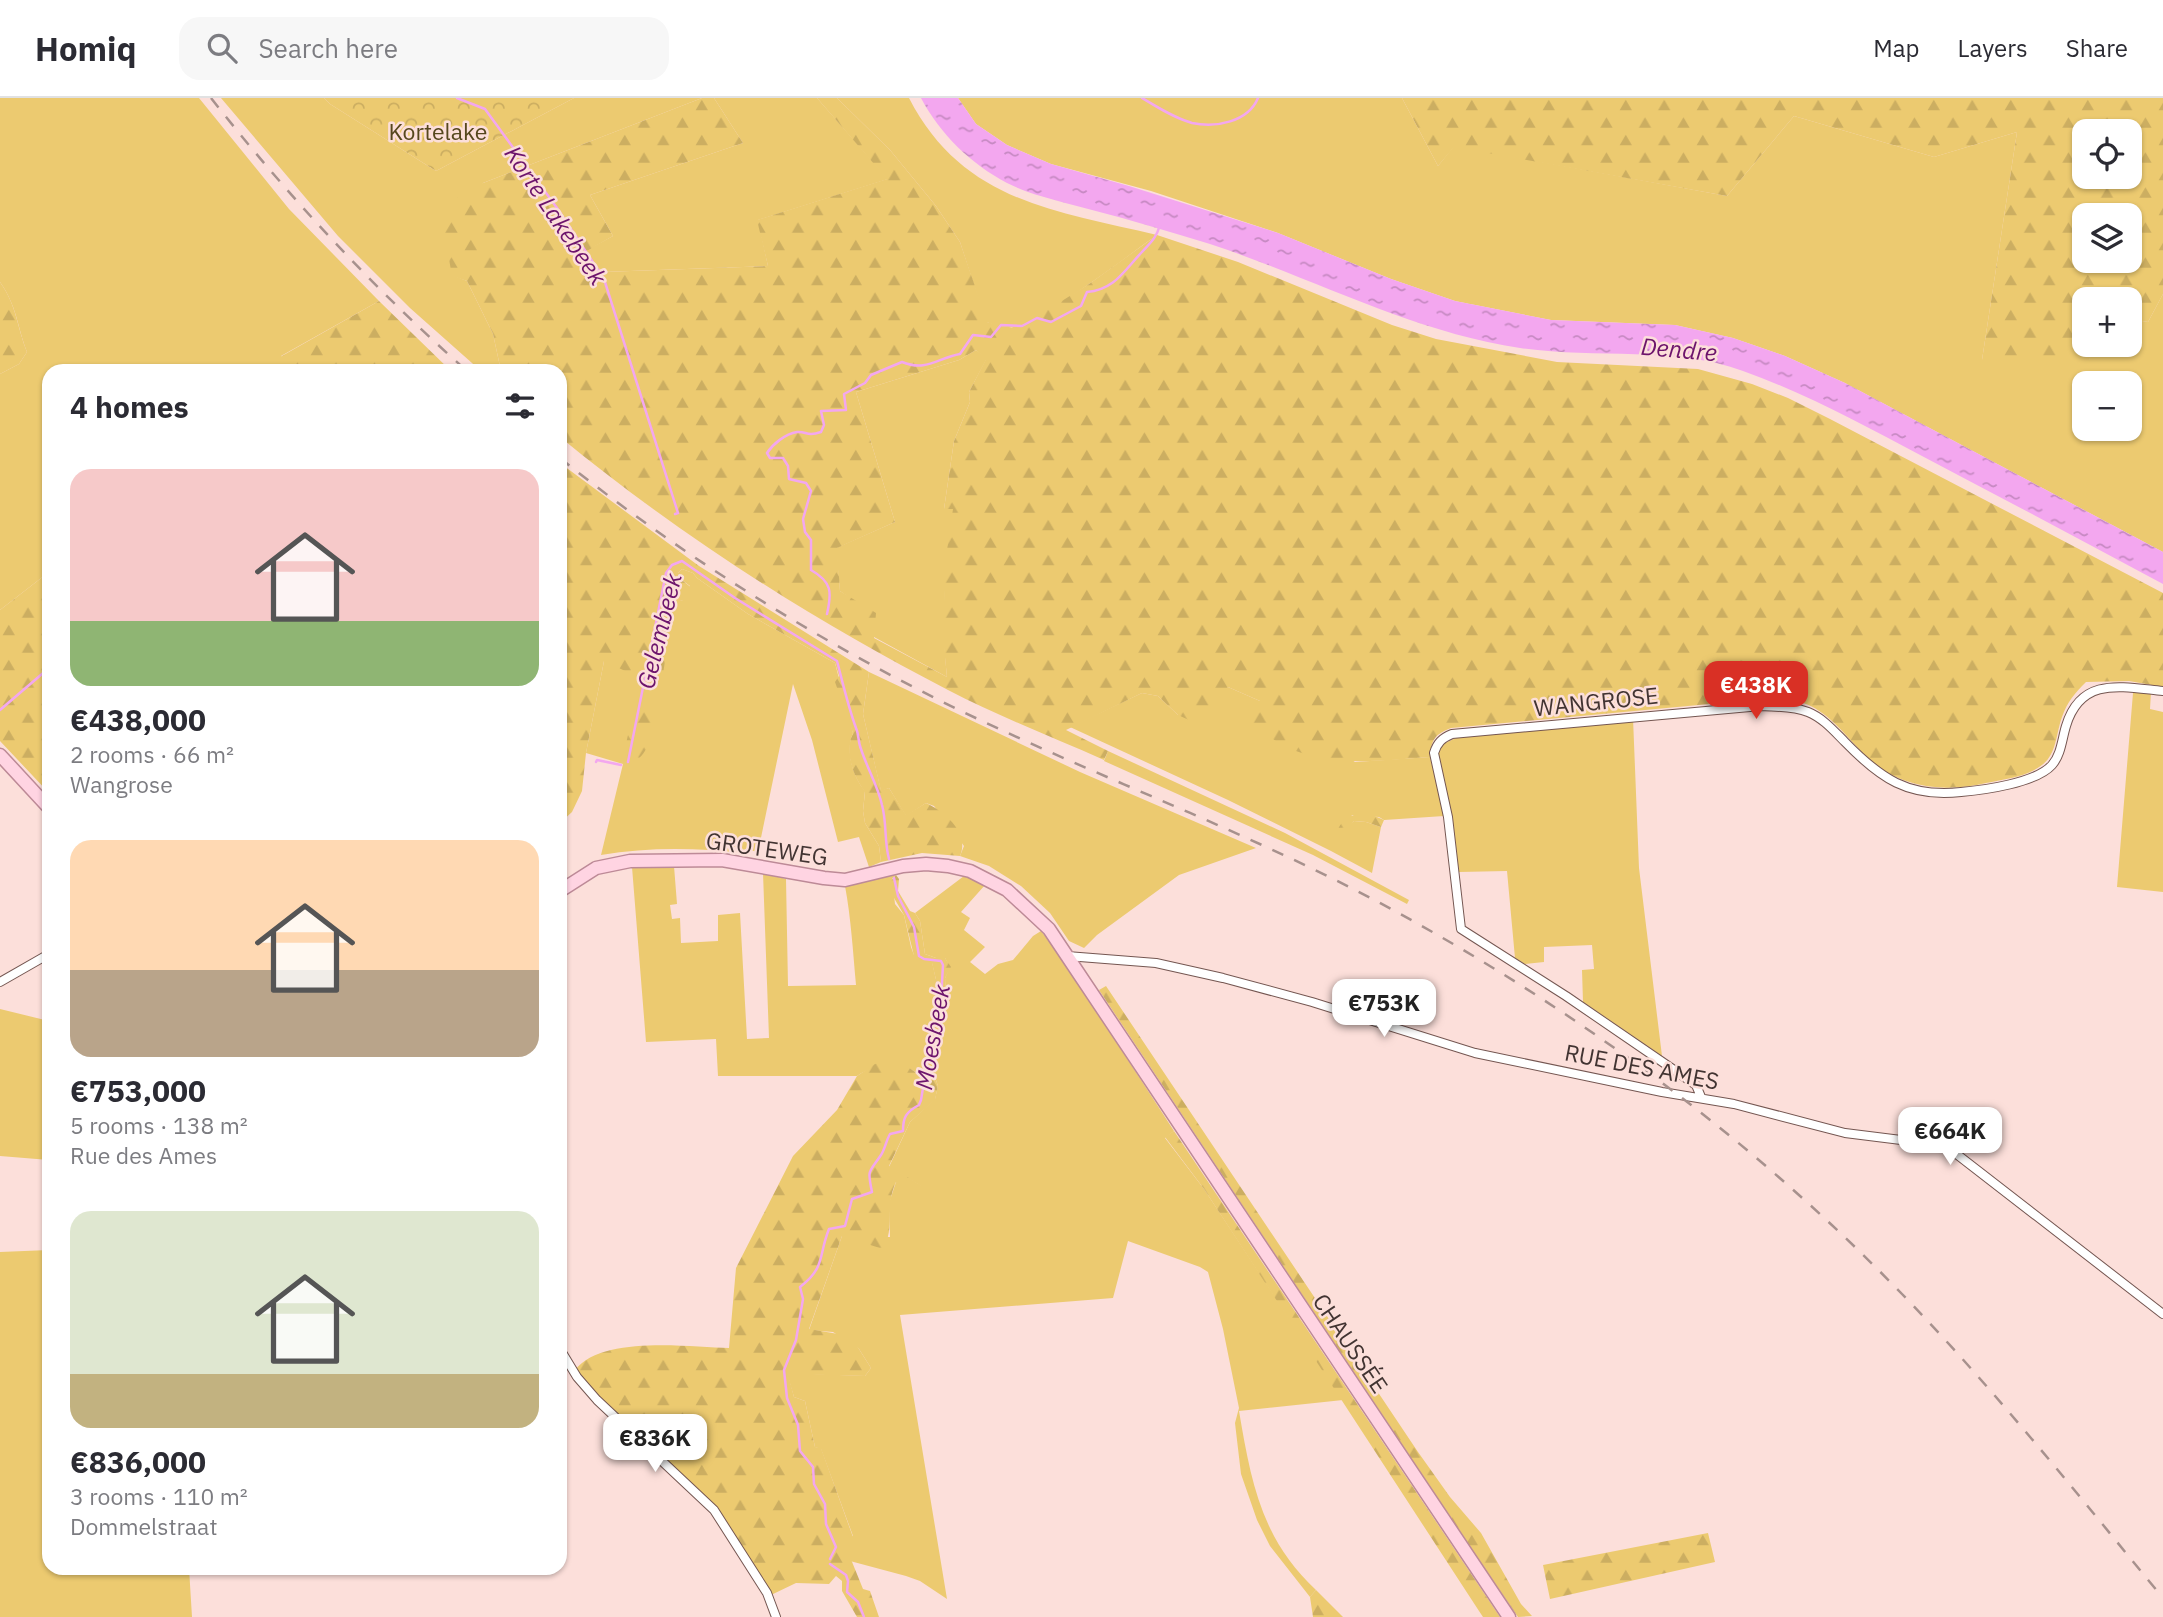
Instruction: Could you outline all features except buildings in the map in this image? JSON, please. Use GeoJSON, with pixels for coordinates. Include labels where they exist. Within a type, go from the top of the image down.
{"type":"FeatureCollection","features":[{"type":"Feature","properties":{"kind":"main road"},"geometry":{"type":"LineString","coordinates":[[0,755],[42,800]]}},
{"type":"Feature","properties":{"kind":"main road","name":"GROTEWEG"},"geometry":{"type":"LineString","coordinates":[[567,887],[596,868],[630,861],[722,860],[845,880],[891,868],[926,864],[959,868],[1007,890],[1049,929],[1067,956]]}},
{"type":"Feature","properties":{"kind":"main road","name":"CHAUSSÉE"},"geometry":{"type":"LineString","coordinates":[[1067,956],[1509,1617]]}},
{"type":"Feature","properties":{"kind":"street","name":"WANGROSE"},"geometry":{"type":"LineString","coordinates":[[1701,1097],[1696,1085],[1566,996],[1461,929],[1448,817],[1434,753],[1437,744],[1451,734],[1761,706],[1786,707],[1808,712],[1825,723],[1865,763],[1891,782],[1922,792],[1960,792],[2023,780],[2052,766],[2078,701],[2095,689],[2128,687],[2163,691]]}},
{"type":"Feature","properties":{"kind":"street","name":"RUE DES AMES"},"geometry":{"type":"LineString","coordinates":[[1067,956],[1156,964],[1223,978],[1312,1002],[1475,1053],[1662,1092],[1734,1104],[1845,1133],[1933,1144],[1950,1149],[2163,1314]]}},
{"type":"Feature","properties":{"kind":"street"},"geometry":{"type":"LineString","coordinates":[[0,982],[42,958]]}},
{"type":"Feature","properties":{"kind":"street"},"geometry":{"type":"LineString","coordinates":[[567,1361],[597,1400],[714,1510],[767,1593],[776,1617]]}},
{"type":"Feature","properties":{"kind":"green space"},"geometry":{"type":"Polygon","coordinates":[[[0,98],[199,98],[289,209],[379,301],[281,356],[284,364],[42,364],[42,577],[0,610],[0,374],[19,364],[27,352],[13,308],[0,282],[0,98]]]}},
{"type":"Feature","properties":{"kind":"green space"},"geometry":{"type":"Polygon","coordinates":[[[221,98],[324,98],[436,171],[574,98],[702,98],[483,183],[452,275],[467,281],[493,334],[499,364],[473,364],[410,308],[338,236],[221,98]]]}},
{"type":"Feature","properties":{"kind":"green space","name":"Kortelake"},"geometry":{"type":"Polygon","coordinates":[[[324,98],[574,98],[436,171],[324,98]]]}},
{"type":"Feature","properties":{"kind":"green space"},"geometry":{"type":"Polygon","coordinates":[[[702,98],[714,98],[743,143],[590,195],[613,236],[585,252],[602,272],[768,266],[757,220],[887,179],[817,98],[837,98],[890,150],[936,206],[960,242],[987,322],[1011,328],[1041,314],[1089,284],[1157,235],[1238,262],[1392,325],[1436,339],[1557,362],[1698,369],[1752,384],[1830,419],[2163,593],[2163,687],[2129,681],[2086,682],[2066,707],[2051,755],[2042,765],[2015,777],[1954,788],[1922,785],[1892,775],[1866,756],[1831,720],[1815,708],[1774,698],[1451,728],[1435,738],[1430,757],[1346,761],[1312,756],[1284,746],[1249,724],[1260,701],[1228,687],[1202,726],[1178,715],[1158,696],[1142,693],[1066,730],[1108,751],[1104,760],[967,700],[847,635],[747,574],[651,508],[567,443],[567,364],[499,364],[493,334],[467,281],[452,276],[440,208],[483,183],[702,98]],[[976,350],[959,360],[856,392],[895,522],[837,548],[840,591],[876,613],[874,638],[947,677],[943,638],[945,564],[953,509],[944,509],[954,441],[970,402],[969,392],[986,359],[976,350]]]}},
{"type":"Feature","properties":{"kind":"green space"},"geometry":{"type":"Polygon","coordinates":[[[714,98],[817,98],[888,179],[758,220],[768,266],[602,272],[585,251],[613,236],[590,195],[743,143],[714,98]]]}},
{"type":"Feature","properties":{"kind":"green space"},"geometry":{"type":"Polygon","coordinates":[[[837,98],[909,98],[931,132],[956,159],[984,180],[1014,196],[1047,208],[1157,235],[1039,316],[1008,328],[986,322],[960,242],[936,206],[890,150],[837,98]]]}},
{"type":"Feature","properties":{"kind":"green space"},"geometry":{"type":"Polygon","coordinates":[[[958,98],[1402,98],[1438,166],[1454,146],[1727,196],[1794,116],[1934,157],[2017,132],[1982,360],[2142,357],[2142,321],[2148,322],[2163,294],[2163,552],[1845,383],[1785,356],[1733,338],[1675,325],[1551,320],[1455,301],[1391,279],[1278,233],[1151,191],[1051,164],[1007,145],[976,124],[958,98]]]}},
{"type":"Feature","properties":{"kind":"green space"},"geometry":{"type":"Polygon","coordinates":[[[1402,98],[2163,98],[2163,294],[2148,322],[2142,321],[2142,287],[2072,287],[2072,357],[2090,357],[2089,361],[1982,360],[2017,132],[1934,157],[1794,116],[1727,196],[1454,147],[1438,166],[1402,98]]]}},
{"type":"Feature","properties":{"kind":"green space"},"geometry":{"type":"Polygon","coordinates":[[[0,282],[13,308],[27,352],[19,364],[0,374],[0,282]]]}},
{"type":"Feature","properties":{"kind":"green space"},"geometry":{"type":"Polygon","coordinates":[[[379,301],[444,364],[283,364],[280,357],[379,301]]]}},
{"type":"Feature","properties":{"kind":"green space"},"geometry":{"type":"Polygon","coordinates":[[[976,350],[987,358],[969,392],[970,402],[954,441],[944,509],[954,509],[945,593],[947,677],[874,637],[854,601],[840,591],[836,548],[895,522],[856,392],[959,360],[976,350]]]}},
{"type":"Feature","properties":{"kind":"green space"},"geometry":{"type":"Polygon","coordinates":[[[567,468],[699,566],[869,672],[863,714],[881,790],[889,788],[906,815],[926,803],[941,812],[959,831],[962,847],[960,856],[922,853],[881,862],[879,846],[865,823],[865,792],[851,764],[849,748],[853,733],[835,682],[839,676],[835,663],[748,614],[693,573],[682,569],[678,577],[697,592],[692,603],[674,599],[661,688],[604,661],[586,753],[582,791],[567,817],[567,468]]]}},
{"type":"Feature","properties":{"kind":"green space"},"geometry":{"type":"Polygon","coordinates":[[[682,569],[693,573],[748,614],[835,663],[853,733],[850,756],[857,779],[865,791],[865,823],[879,846],[881,862],[869,867],[859,837],[838,842],[812,740],[793,684],[758,852],[745,849],[743,853],[672,849],[601,855],[623,764],[586,753],[604,661],[674,598],[683,601],[690,586],[678,577],[682,569]]]}},
{"type":"Feature","properties":{"kind":"green space"},"geometry":{"type":"Polygon","coordinates":[[[42,577],[42,786],[0,741],[0,610],[42,577]]]}},
{"type":"Feature","properties":{"kind":"green space"},"geometry":{"type":"Polygon","coordinates":[[[869,672],[1080,772],[1256,848],[1179,875],[1097,935],[1084,948],[1069,941],[1050,913],[1021,886],[989,866],[960,856],[964,846],[934,806],[926,803],[906,816],[889,788],[881,791],[863,714],[869,672]]]}},
{"type":"Feature","properties":{"kind":"green space"},"geometry":{"type":"Polygon","coordinates":[[[1228,687],[1260,701],[1355,762],[1430,757],[1444,816],[1384,820],[1379,817],[1352,815],[1346,829],[1354,821],[1381,827],[1372,873],[1228,800],[1070,727],[1142,693],[1158,696],[1178,715],[1228,687]]]}},
{"type":"Feature","properties":{"kind":"green space"},"geometry":{"type":"Polygon","coordinates":[[[2151,692],[2150,709],[2163,712],[2163,892],[2117,887],[2133,693],[2151,692]]]}},
{"type":"Feature","properties":{"kind":"green space"},"geometry":{"type":"Polygon","coordinates":[[[636,701],[657,707],[647,748],[639,758],[624,752],[636,701]]]}},
{"type":"Feature","properties":{"kind":"green space"},"geometry":{"type":"Polygon","coordinates":[[[1633,718],[1639,868],[1662,1056],[1583,1002],[1582,970],[1594,969],[1592,945],[1544,947],[1544,962],[1525,964],[1515,958],[1507,871],[1459,872],[1451,814],[1438,753],[1443,744],[1456,738],[1633,718]]]}},
{"type":"Feature","properties":{"kind":"green space"},"geometry":{"type":"Polygon","coordinates":[[[1108,751],[1285,833],[1409,900],[1407,904],[1313,855],[1104,761],[1108,751]]]}},
{"type":"Feature","properties":{"kind":"green space"},"geometry":{"type":"Polygon","coordinates":[[[1365,812],[1384,820],[1381,827],[1354,821],[1344,834],[1337,832],[1348,818],[1365,812]]]}},
{"type":"Feature","properties":{"kind":"green space"},"geometry":{"type":"Polygon","coordinates":[[[674,866],[677,904],[670,905],[672,919],[680,918],[681,943],[718,941],[718,915],[740,913],[747,1039],[769,1038],[763,873],[786,879],[788,986],[856,985],[845,886],[896,875],[892,879],[895,904],[904,915],[914,955],[925,964],[932,962],[937,984],[937,1003],[931,1023],[930,1055],[926,1074],[888,1064],[857,1076],[718,1076],[716,1039],[646,1042],[632,867],[674,866]]]}},
{"type":"Feature","properties":{"kind":"green space"},"geometry":{"type":"Polygon","coordinates":[[[896,875],[899,879],[898,891],[910,911],[915,913],[920,921],[925,954],[945,958],[951,967],[945,978],[946,1005],[936,1051],[935,1077],[938,1086],[935,1100],[910,1122],[889,1166],[922,1186],[918,1196],[896,1182],[891,1200],[889,1233],[883,1249],[842,1236],[809,1329],[844,1335],[859,1349],[871,1368],[865,1376],[788,1374],[794,1397],[805,1401],[815,1447],[821,1448],[853,1537],[844,1542],[863,1589],[870,1591],[879,1617],[857,1617],[842,1591],[842,1581],[836,1576],[829,1584],[796,1583],[771,1595],[732,1533],[609,1409],[575,1370],[588,1359],[625,1347],[670,1345],[729,1348],[736,1268],[793,1156],[837,1110],[857,1076],[875,1064],[890,1060],[899,1061],[918,1074],[926,1074],[930,1055],[931,1023],[937,1003],[937,984],[932,963],[925,965],[914,956],[904,915],[887,886],[896,875]]]}},
{"type":"Feature","properties":{"kind":"green space"},"geometry":{"type":"Polygon","coordinates":[[[964,876],[985,885],[961,912],[970,918],[964,930],[985,947],[970,962],[985,974],[998,964],[1013,960],[1033,936],[1041,931],[1060,955],[1174,1131],[1165,1138],[1204,1189],[1343,1400],[1239,1411],[1248,1461],[1261,1508],[1282,1550],[1297,1571],[1316,1590],[1310,1597],[1270,1546],[1257,1520],[1241,1474],[1235,1423],[1239,1408],[1208,1272],[1128,1241],[1113,1298],[900,1315],[947,1599],[920,1581],[850,1561],[843,1541],[853,1536],[821,1449],[815,1447],[805,1401],[794,1397],[787,1373],[865,1376],[871,1368],[859,1349],[833,1332],[809,1330],[842,1236],[890,1237],[889,1203],[896,1182],[921,1186],[889,1167],[910,1122],[935,1099],[938,1086],[935,1077],[936,1051],[946,1005],[945,978],[950,967],[945,958],[925,954],[920,921],[915,913],[964,876]]]}},
{"type":"Feature","properties":{"kind":"green space"},"geometry":{"type":"Polygon","coordinates":[[[1106,986],[1418,1452],[1450,1497],[1481,1533],[1521,1604],[1532,1616],[1518,1617],[1485,1569],[1099,990],[1106,986]]]}},
{"type":"Feature","properties":{"kind":"green space"},"geometry":{"type":"Polygon","coordinates":[[[0,1009],[42,1019],[42,1159],[0,1156],[0,1009]]]}},
{"type":"Feature","properties":{"kind":"green space"},"geometry":{"type":"Polygon","coordinates":[[[1174,1131],[1500,1617],[1483,1617],[1204,1189],[1165,1137],[1174,1131]]]}},
{"type":"Feature","properties":{"kind":"green space"},"geometry":{"type":"Polygon","coordinates":[[[42,1250],[42,1575],[189,1575],[192,1617],[0,1617],[0,1252],[42,1250]]]}},
{"type":"Feature","properties":{"kind":"green space"},"geometry":{"type":"Polygon","coordinates":[[[1708,1533],[1715,1562],[1550,1599],[1543,1565],[1708,1533]]]}},
{"type":"Feature","properties":{"kind":"green space"},"geometry":{"type":"Polygon","coordinates":[[[1316,1590],[1343,1617],[1313,1617],[1310,1597],[1316,1590]]]}},
{"type":"Feature","properties":{"kind":"water","name":"Dendre"},"geometry":{"type":"Polygon","coordinates":[[[921,98],[958,98],[976,124],[1007,145],[1051,164],[1278,233],[1391,279],[1455,301],[1551,320],[1675,325],[1733,338],[1785,356],[1845,383],[2163,552],[2163,584],[1856,421],[1789,389],[1743,371],[1690,358],[1520,348],[1440,330],[1210,244],[1017,188],[981,167],[958,147],[937,124],[921,98]]]}},
{"type":"Feature","properties":{"kind":"waterway","name":"Korte Lakebeek"},"geometry":{"type":"LineString","coordinates":[[457,98],[485,109],[557,208],[604,279],[678,513],[675,514]]}},
{"type":"Feature","properties":{"kind":"waterway"},"geometry":{"type":"LineString","coordinates":[[1142,98],[1185,121],[1211,125],[1239,118],[1247,113],[1258,98]]}},
{"type":"Feature","properties":{"kind":"waterway","name":"Moesbeek"},"geometry":{"type":"LineString","coordinates":[[827,614],[829,588],[827,583],[811,570],[811,540],[805,532],[803,519],[811,491],[806,483],[789,479],[788,466],[783,458],[770,458],[767,453],[780,440],[793,433],[821,432],[824,425],[821,411],[846,410],[844,394],[865,383],[871,375],[902,362],[918,366],[960,354],[973,335],[991,337],[1001,325],[1022,326],[1037,318],[1051,322],[1081,306],[1087,292],[1104,288],[1124,273],[1157,234],[1160,225]]}},
{"type":"Feature","properties":{"kind":"waterway","name":"Gelembeek"},"geometry":{"type":"LineString","coordinates":[[628,762],[666,573],[672,565],[682,561],[735,598],[837,661],[860,746],[884,812],[889,859]]}},
{"type":"Feature","properties":{"kind":"waterway","name":"Gelembeek"},"geometry":{"type":"LineString","coordinates":[[0,710],[42,674]]}},
{"type":"Feature","properties":{"kind":"waterway","name":"Gelembeek"},"geometry":{"type":"LineString","coordinates":[[596,762],[597,760],[621,765]]}},
{"type":"Feature","properties":{"kind":"waterway","name":"Moesbeek"},"geometry":{"type":"LineString","coordinates":[[830,1559],[836,1547],[826,1524],[825,1504],[814,1484],[813,1467],[800,1451],[798,1425],[787,1398],[784,1370],[796,1340],[803,1299],[800,1287],[818,1267],[829,1229],[845,1226],[852,1199],[872,1192],[870,1171],[890,1134],[903,1131],[906,1115],[919,1105],[933,1027],[940,1017],[943,965],[941,961],[919,956],[914,927],[898,896],[894,878]]}},
{"type":"Feature","properties":{"kind":"waterway"},"geometry":{"type":"LineString","coordinates":[[830,1564],[846,1575],[847,1592],[858,1602],[864,1617]]}},
{"type":"Feature","properties":{"kind":"railway"},"geometry":{"type":"LineString","coordinates":[[211,98],[270,170],[333,240],[398,307],[459,364]]}},
{"type":"Feature","properties":{"kind":"railway"},"geometry":{"type":"LineString","coordinates":[[567,463],[702,562],[853,654],[1011,735],[1340,882],[1462,950],[1597,1036],[1725,1132],[1786,1184],[1902,1294],[2003,1405],[2163,1598]]}}]}
